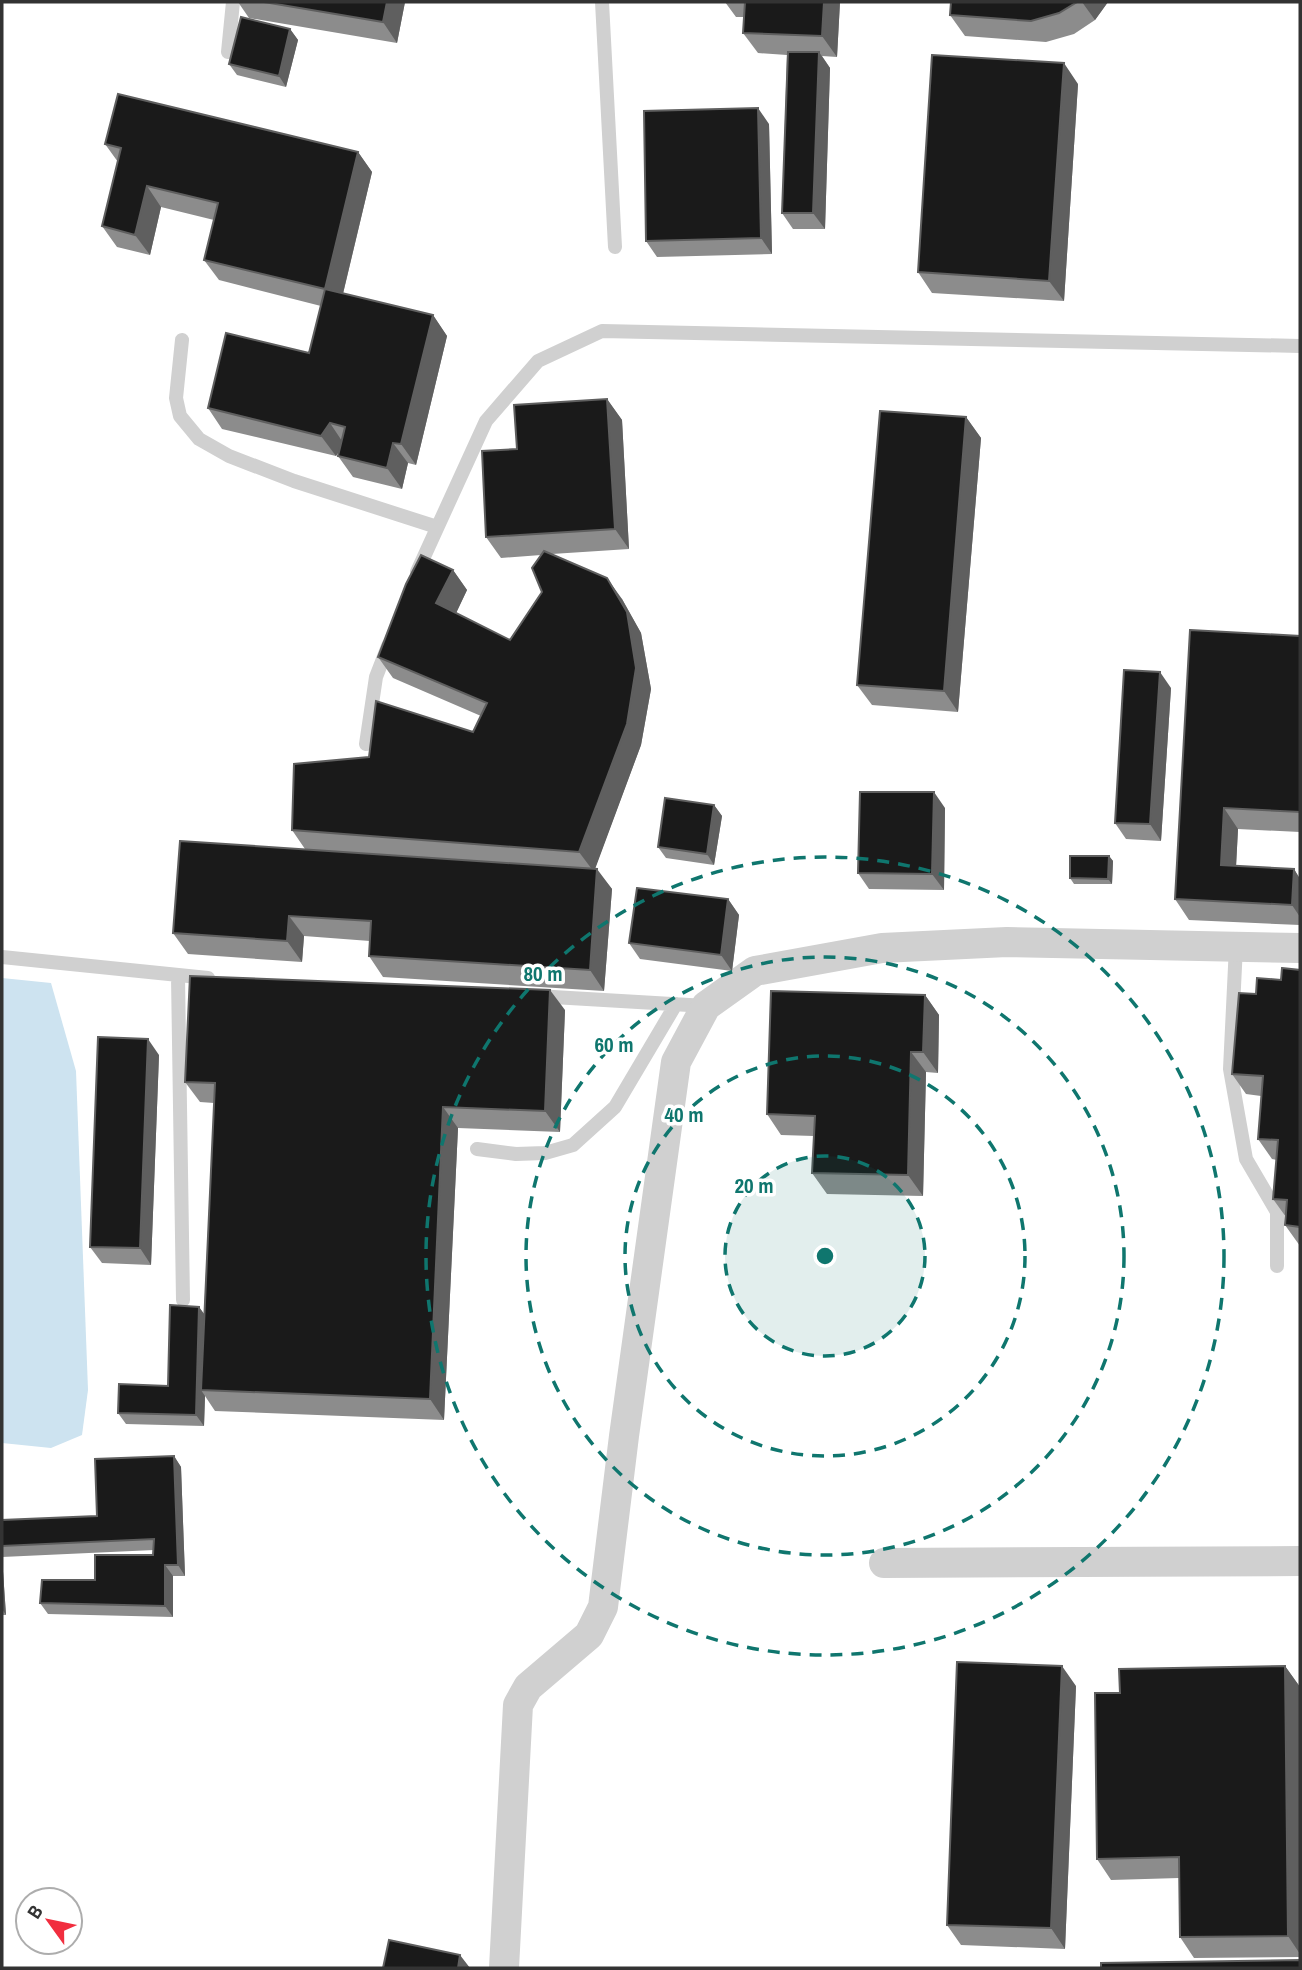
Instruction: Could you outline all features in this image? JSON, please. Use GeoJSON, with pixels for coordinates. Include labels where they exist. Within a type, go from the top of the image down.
{"type":"FeatureCollection","features":[{"type":"Feature","properties":{"kind":"street"},"geometry":{"type":"LineString","coordinates":[[504,1968],[518,1705],[528,1687],[589,1635],[603,1607],[676,1062],[706,1006],[755,971],[882,948],[1007,942],[1300,948]]}},
{"type":"Feature","properties":{"kind":"street"},"geometry":{"type":"LineString","coordinates":[[884,1563],[1300,1561]]}},
{"type":"Feature","properties":{"kind":"lane"},"geometry":{"type":"LineString","coordinates":[[228,52],[233,2]]}},
{"type":"Feature","properties":{"kind":"lane"},"geometry":{"type":"LineString","coordinates":[[602,2],[615,247]]}},
{"type":"Feature","properties":{"kind":"lane"},"geometry":{"type":"LineString","coordinates":[[413,581],[486,421],[538,361],[602,331],[1300,346]]}},
{"type":"Feature","properties":{"kind":"lane"},"geometry":{"type":"LineString","coordinates":[[182,340],[176,398],[180,416],[199,439],[229,456],[294,481],[437,527]]}},
{"type":"Feature","properties":{"kind":"lane"},"geometry":{"type":"LineString","coordinates":[[366,744],[376,677],[395,628]]}},
{"type":"Feature","properties":{"kind":"lane"},"geometry":{"type":"LineString","coordinates":[[1236,946],[1230,1069],[1245,1159],[1277,1212],[1277,1266]]}},
{"type":"Feature","properties":{"kind":"lane"},"geometry":{"type":"LineString","coordinates":[[2,957],[217,979]]}},
{"type":"Feature","properties":{"kind":"lane"},"geometry":{"type":"LineString","coordinates":[[177,977],[183,1300]]}},
{"type":"Feature","properties":{"kind":"lane"},"geometry":{"type":"LineString","coordinates":[[525,996],[706,1006]]}},
{"type":"Feature","properties":{"kind":"lane"},"geometry":{"type":"LineString","coordinates":[[477,1149],[516,1154],[545,1153],[573,1145],[615,1107],[676,1004]]}},
{"type":"Feature","properties":{"kind":"water"},"geometry":{"type":"Polygon","coordinates":[[[2,978],[51,983],[76,1071],[88,1390],[82,1435],[51,1448],[2,1443],[2,978]]]}},
{"type":"Feature","properties":{"kind":"building"},"geometry":{"type":"Polygon","coordinates":[[[264,2],[387,2],[383,22],[264,2]]]}},
{"type":"Feature","properties":{"kind":"building"},"geometry":{"type":"Polygon","coordinates":[[[745,2],[824,2],[822,36],[743,33],[745,2]]]}},
{"type":"Feature","properties":{"kind":"building"},"geometry":{"type":"Polygon","coordinates":[[[951,2],[1077,2],[1059,13],[1031,21],[950,15],[951,2]]]}},
{"type":"Feature","properties":{"kind":"building"},"geometry":{"type":"Polygon","coordinates":[[[241,17],[290,29],[279,76],[229,64],[241,17]]]}},
{"type":"Feature","properties":{"kind":"building"},"geometry":{"type":"Polygon","coordinates":[[[788,52],[819,52],[813,213],[782,213],[788,52]]]}},
{"type":"Feature","properties":{"kind":"building"},"geometry":{"type":"Polygon","coordinates":[[[932,55],[1064,63],[1049,281],[918,272],[932,55]]]}},
{"type":"Feature","properties":{"kind":"building"},"geometry":{"type":"Polygon","coordinates":[[[118,94],[358,152],[325,289],[204,260],[218,203],[147,186],[135,235],[102,226],[121,148],[105,144],[118,94]]]}},
{"type":"Feature","properties":{"kind":"building"},"geometry":{"type":"Polygon","coordinates":[[[758,108],[761,238],[646,241],[644,111],[758,108]]]}},
{"type":"Feature","properties":{"kind":"building"},"geometry":{"type":"Polygon","coordinates":[[[325,289],[433,315],[401,444],[393,443],[387,468],[338,456],[345,427],[330,423],[321,436],[208,408],[226,333],[309,353],[325,289]]]}},
{"type":"Feature","properties":{"kind":"building"},"geometry":{"type":"Polygon","coordinates":[[[607,399],[615,529],[486,537],[482,451],[517,449],[514,405],[607,399]]]}},
{"type":"Feature","properties":{"kind":"building"},"geometry":{"type":"Polygon","coordinates":[[[880,411],[966,417],[944,691],[857,685],[880,411]]]}},
{"type":"Feature","properties":{"kind":"building"},"geometry":{"type":"Polygon","coordinates":[[[544,551],[607,578],[627,612],[636,668],[627,724],[579,852],[292,830],[294,764],[369,757],[376,701],[473,732],[487,703],[378,657],[406,584],[421,555],[453,570],[436,603],[510,640],[542,592],[532,568],[544,551]]]}},
{"type":"Feature","properties":{"kind":"building"},"geometry":{"type":"Polygon","coordinates":[[[1190,630],[1300,636],[1300,812],[1224,808],[1221,865],[1294,869],[1292,905],[1175,899],[1190,630]]]}},
{"type":"Feature","properties":{"kind":"building"},"geometry":{"type":"Polygon","coordinates":[[[1124,670],[1160,672],[1150,824],[1115,823],[1124,670]]]}},
{"type":"Feature","properties":{"kind":"building"},"geometry":{"type":"Polygon","coordinates":[[[860,792],[934,792],[932,874],[858,873],[860,792]]]}},
{"type":"Feature","properties":{"kind":"building"},"geometry":{"type":"Polygon","coordinates":[[[665,798],[714,805],[707,854],[658,847],[665,798]]]}},
{"type":"Feature","properties":{"kind":"building"},"geometry":{"type":"Polygon","coordinates":[[[180,841],[597,869],[590,970],[369,956],[371,921],[289,916],[287,941],[173,933],[180,841]]]}},
{"type":"Feature","properties":{"kind":"building"},"geometry":{"type":"Polygon","coordinates":[[[1070,856],[1109,856],[1108,879],[1070,878],[1070,856]]]}},
{"type":"Feature","properties":{"kind":"building"},"geometry":{"type":"Polygon","coordinates":[[[637,888],[728,899],[721,955],[629,943],[637,888]]]}},
{"type":"Feature","properties":{"kind":"building"},"geometry":{"type":"Polygon","coordinates":[[[1282,968],[1300,970],[1300,1227],[1285,1225],[1287,1200],[1273,1199],[1278,1140],[1258,1139],[1263,1076],[1232,1074],[1239,993],[1256,994],[1257,978],[1281,980],[1282,968]]]}},
{"type":"Feature","properties":{"kind":"building"},"geometry":{"type":"Polygon","coordinates":[[[190,976],[550,990],[545,1111],[443,1107],[430,1399],[201,1390],[215,1083],[185,1082],[190,976]]]}},
{"type":"Feature","properties":{"kind":"building"},"geometry":{"type":"Polygon","coordinates":[[[771,991],[925,995],[923,1052],[911,1052],[908,1175],[812,1173],[815,1116],[767,1114],[771,991]]]}},
{"type":"Feature","properties":{"kind":"building"},"geometry":{"type":"Polygon","coordinates":[[[98,1037],[148,1039],[140,1248],[90,1247],[98,1037]]]}},
{"type":"Feature","properties":{"kind":"building"},"geometry":{"type":"Polygon","coordinates":[[[170,1305],[199,1307],[196,1415],[118,1413],[119,1384],[168,1386],[170,1305]]]}},
{"type":"Feature","properties":{"kind":"building"},"geometry":{"type":"Polygon","coordinates":[[[174,1456],[178,1565],[165,1565],[165,1606],[40,1603],[42,1580],[95,1580],[95,1555],[153,1555],[154,1539],[2,1546],[2,1520],[97,1516],[95,1459],[174,1456]]]}},
{"type":"Feature","properties":{"kind":"building"},"geometry":{"type":"Polygon","coordinates":[[[957,1662],[1062,1666],[1051,1928],[947,1925],[957,1662]]]}},
{"type":"Feature","properties":{"kind":"building"},"geometry":{"type":"Polygon","coordinates":[[[1285,1666],[1288,1936],[1180,1937],[1179,1857],[1097,1859],[1095,1693],[1120,1693],[1119,1669],[1285,1666]]]}},
{"type":"Feature","properties":{"kind":"building"},"geometry":{"type":"Polygon","coordinates":[[[389,1940],[460,1955],[458,1968],[383,1968],[389,1940]]]}},
{"type":"Feature","properties":{"kind":"building"},"geometry":{"type":"Polygon","coordinates":[[[1300,1960],[1300,1968],[1101,1968],[1101,1963],[1300,1960]]]}}]}
